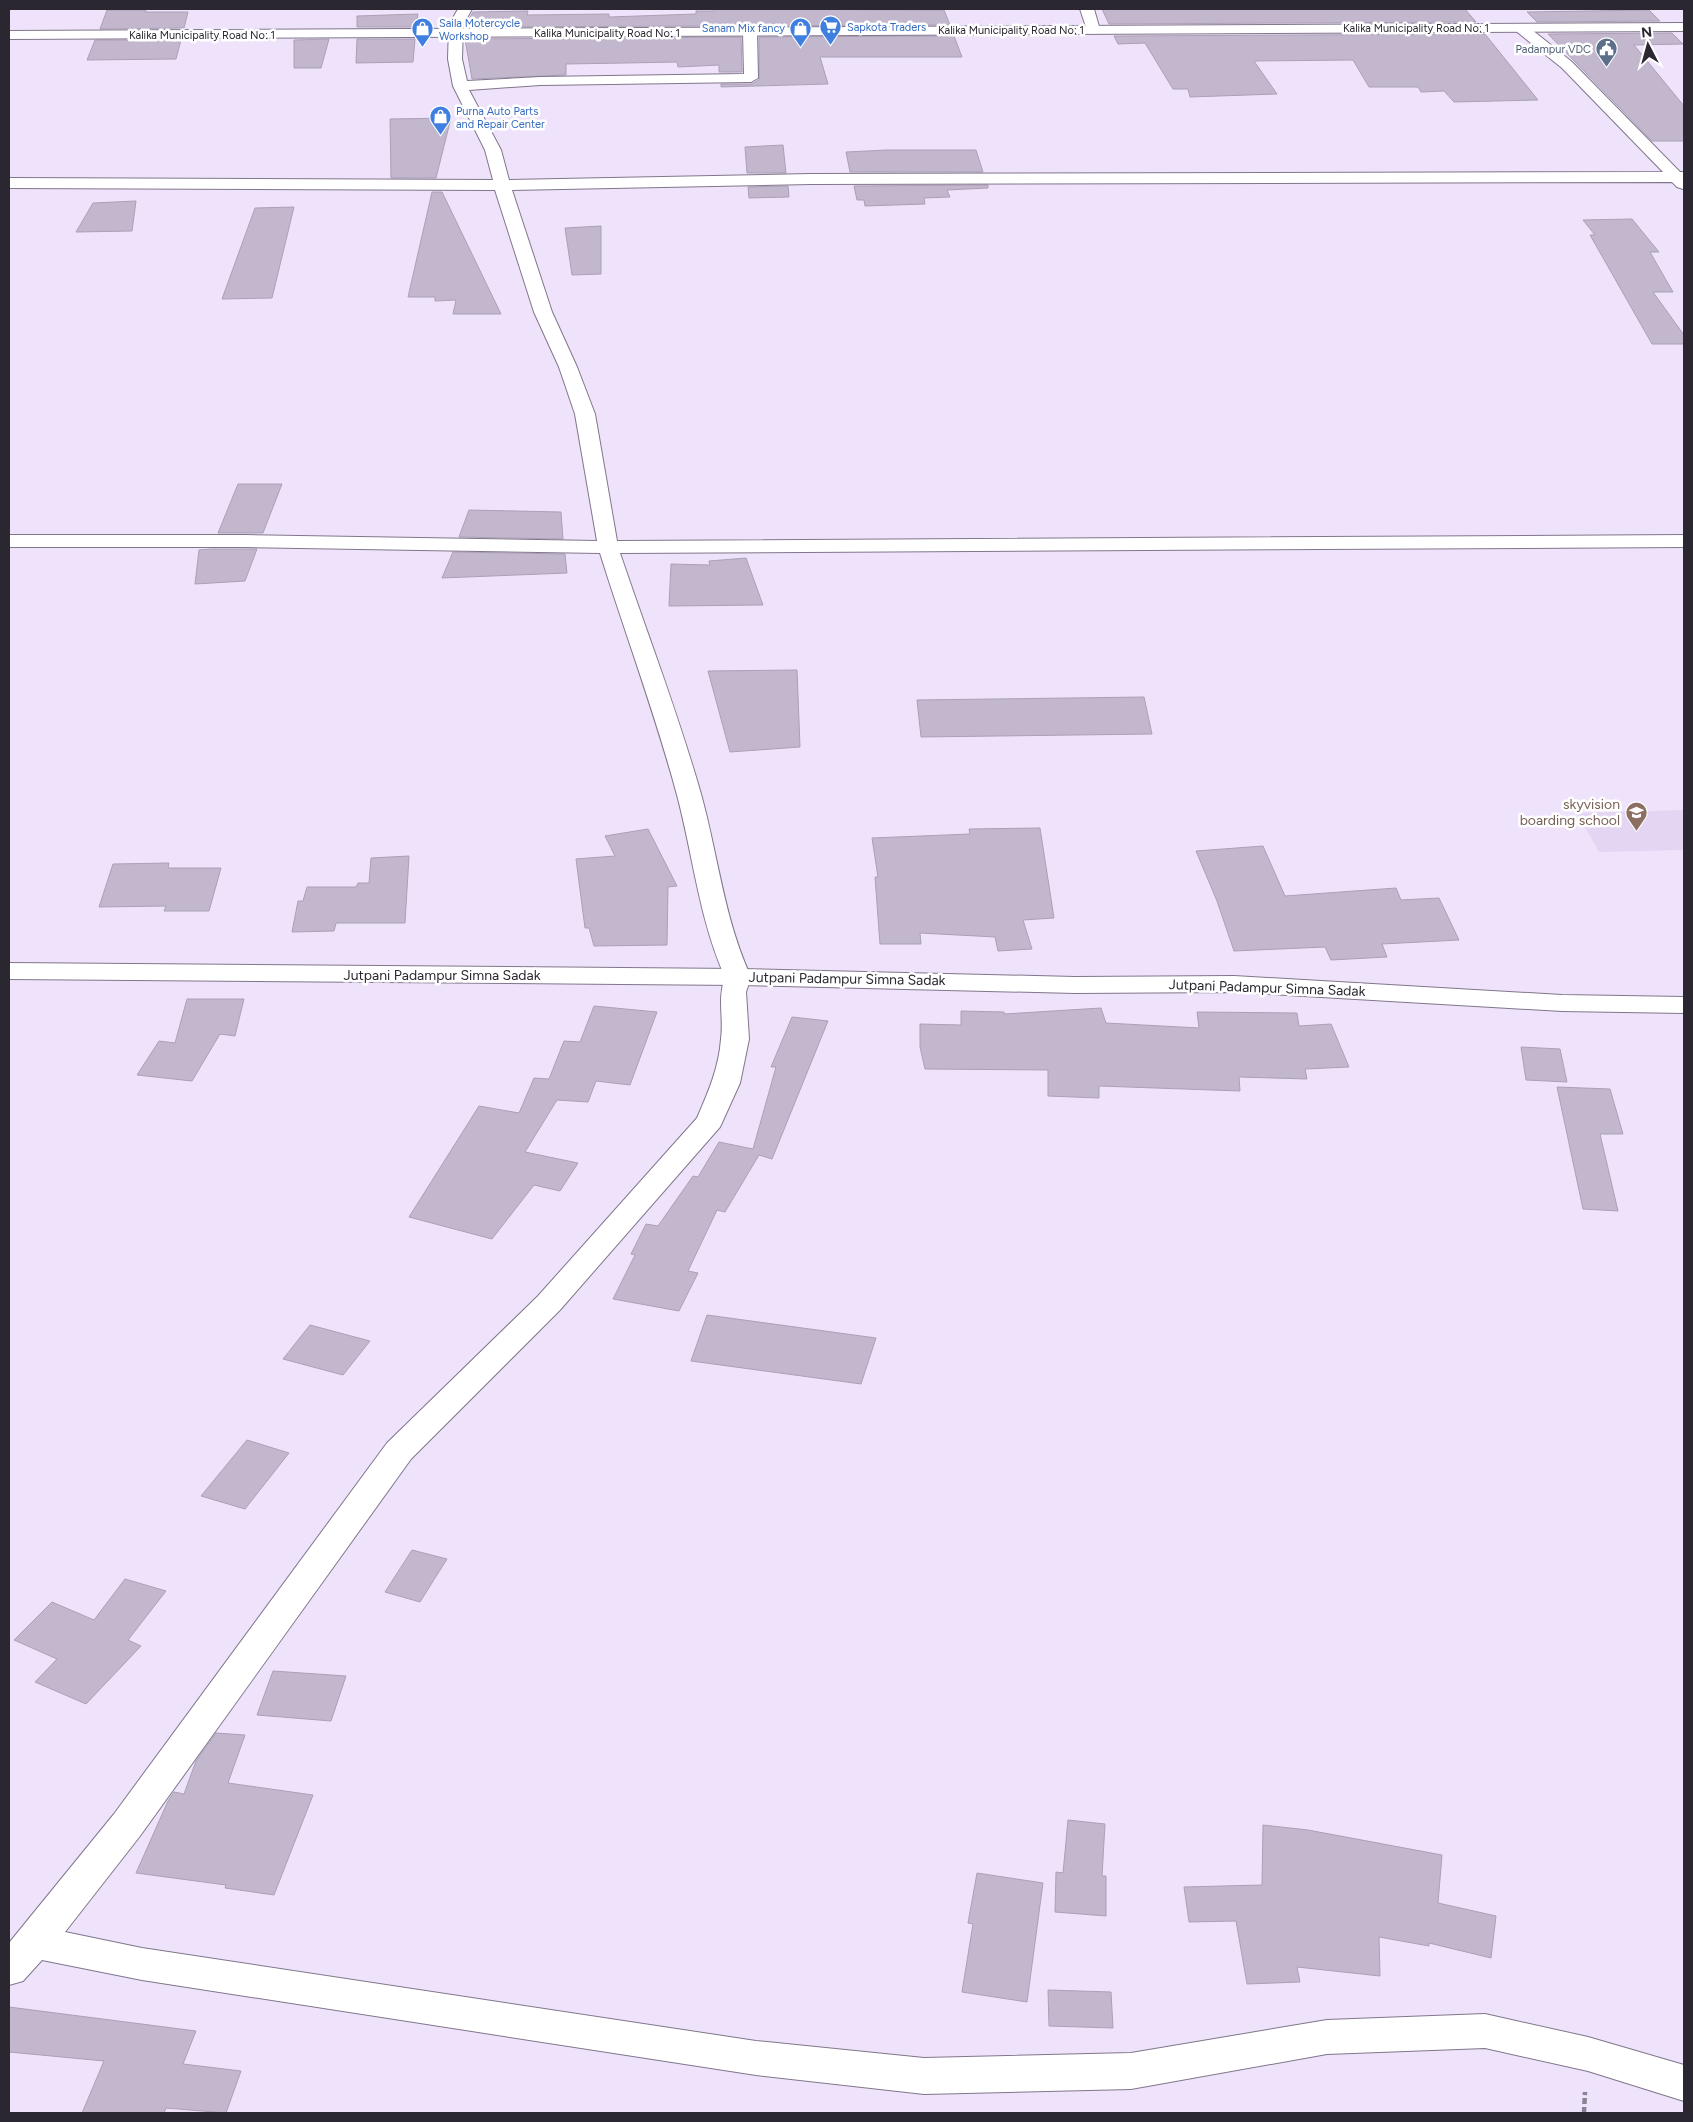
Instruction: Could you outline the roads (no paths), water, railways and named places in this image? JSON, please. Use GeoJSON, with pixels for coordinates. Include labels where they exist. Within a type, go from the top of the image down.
{"type":"FeatureCollection","features":[{"type":"Feature","properties":{"kind":"street"},"geometry":{"type":"LineString","coordinates":[[21,1955],[128,1825],[399,1451],[549,1303],[710,1121],[726,1083],[735,1039],[733,992],[738,977],[728,955],[712,900],[689,795],[608,547],[585,414],[568,367],[543,312],[492,150],[460,86],[455,59],[456,25],[464,9]]}},
{"type":"Feature","properties":{"kind":"street"},"geometry":{"type":"LineString","coordinates":[[1087,9],[1093,30]]}},
{"type":"Feature","properties":{"kind":"street","name":"Kalika Municipality Road No: 1"},"geometry":{"type":"LineString","coordinates":[[9,35],[1684,27]]}},
{"type":"Feature","properties":{"kind":"street"},"geometry":{"type":"LineString","coordinates":[[1521,28],[1567,65],[1682,180]]}},
{"type":"Feature","properties":{"kind":"street"},"geometry":{"type":"LineString","coordinates":[[460,86],[540,81],[751,78],[750,32]]}},
{"type":"Feature","properties":{"kind":"street"},"geometry":{"type":"LineString","coordinates":[[9,183],[502,185],[811,179],[1682,180]]}},
{"type":"Feature","properties":{"kind":"street"},"geometry":{"type":"LineString","coordinates":[[9,541],[245,541],[608,547],[1684,541]]}},
{"type":"Feature","properties":{"kind":"street","name":"Jutpani Padampur Simna Sadak"},"geometry":{"type":"LineString","coordinates":[[9,972],[738,977],[1075,985],[1234,984],[1562,1003],[1684,1005]]}},
{"type":"Feature","properties":{"kind":"street"},"geometry":{"type":"LineString","coordinates":[[21,1955],[142,1964],[756,2058],[924,2076],[1131,2071],[1327,2037],[1485,2031],[1588,2054],[1684,2083]]}},
{"type":"Feature","properties":{"kind":"place","name":"Sapkota Traders"},"geometry":{"type":"Point","coordinates":[831,46]}},
{"type":"Feature","properties":{"kind":"place","name":"Sanam Mix fancy"},"geometry":{"type":"Point","coordinates":[801,47]}},
{"type":"Feature","properties":{"kind":"place","name":"Saila Motercycle Workshop"},"geometry":{"type":"Point","coordinates":[423,48]}},
{"type":"Feature","properties":{"kind":"place","name":"Padampur VDC"},"geometry":{"type":"Point","coordinates":[1607,68]}},
{"type":"Feature","properties":{"kind":"place","name":"Purna Auto Parts and Repair Center"},"geometry":{"type":"Point","coordinates":[440,136]}},
{"type":"Feature","properties":{"kind":"place","name":"skyvision boarding school"},"geometry":{"type":"Point","coordinates":[1636,831]}}]}
